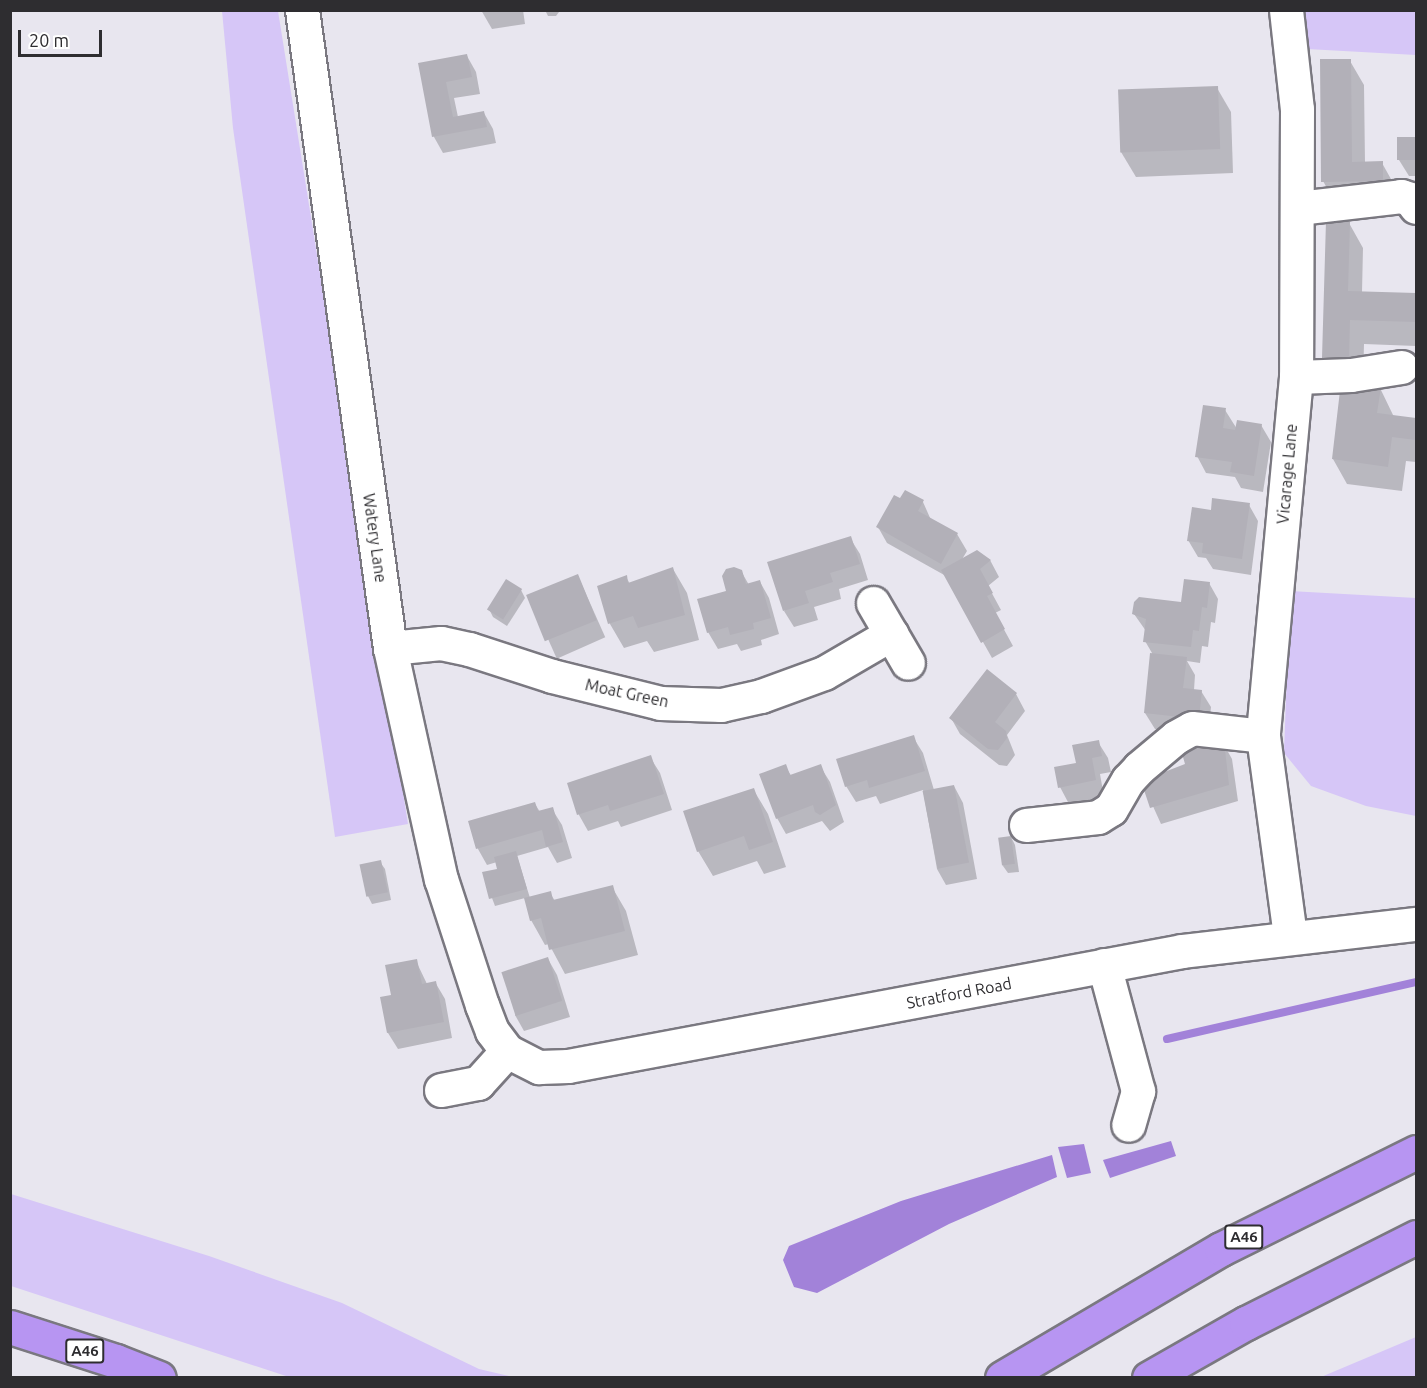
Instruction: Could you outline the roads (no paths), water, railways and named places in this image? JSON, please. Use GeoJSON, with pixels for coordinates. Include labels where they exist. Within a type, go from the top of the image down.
{"type":"FeatureCollection","features":[{"type":"Feature","properties":{"kind":"highway"},"geometry":{"type":"LineString","coordinates":[[1221,1249],[1355,1167],[1416,1134]]}},
{"type":"Feature","properties":{"kind":"highway","name":"A46"},"geometry":{"type":"LineString","coordinates":[[1002,1377],[1221,1249],[1416,1152]]}},
{"type":"Feature","properties":{"kind":"highway"},"geometry":{"type":"LineString","coordinates":[[1149,1377],[1246,1323],[1416,1237]]}},
{"type":"Feature","properties":{"kind":"highway","name":"A46"},"geometry":{"type":"LineString","coordinates":[[10,1327],[159,1377]]}},
{"type":"Feature","properties":{"kind":"street","name":"Watery Lane"},"geometry":{"type":"LineString","coordinates":[[302,10],[390,648],[441,879],[482,1005],[492,1031],[507,1051]]}},
{"type":"Feature","properties":{"kind":"street","name":"Vicarage Lane"},"geometry":{"type":"LineString","coordinates":[[1286,10],[1297,109],[1296,377],[1263,736],[1290,937]]}},
{"type":"Feature","properties":{"kind":"street"},"geometry":{"type":"LineString","coordinates":[[1298,208],[1401,196],[1410,199],[1416,207]]}},
{"type":"Feature","properties":{"kind":"street"},"geometry":{"type":"LineString","coordinates":[[1296,377],[1351,375],[1401,367]]}},
{"type":"Feature","properties":{"kind":"street"},"geometry":{"type":"LineString","coordinates":[[873,603],[908,663]]}},
{"type":"Feature","properties":{"kind":"street","name":"Moat Green"},"geometry":{"type":"LineString","coordinates":[[390,648],[441,643],[469,649],[552,676],[660,703],[721,705],[761,696],[824,673],[891,634]]}},
{"type":"Feature","properties":{"kind":"street"},"geometry":{"type":"LineString","coordinates":[[1026,825],[1098,817],[1111,808],[1128,780],[1140,768],[1176,737],[1192,728],[1263,736]]}},
{"type":"Feature","properties":{"kind":"street","name":"Stratford Road"},"geometry":{"type":"LineString","coordinates":[[507,1051],[539,1067],[568,1066],[1104,965],[1290,937],[1416,924]]}},
{"type":"Feature","properties":{"kind":"street"},"geometry":{"type":"LineString","coordinates":[[1104,965],[1138,1091],[1128,1125]]}},
{"type":"Feature","properties":{"kind":"street"},"geometry":{"type":"LineString","coordinates":[[441,1090],[478,1083],[507,1051]]}},
{"type":"Feature","properties":{"kind":"waterway"},"geometry":{"type":"LineString","coordinates":[[1167,1039],[1416,982]]}}]}
